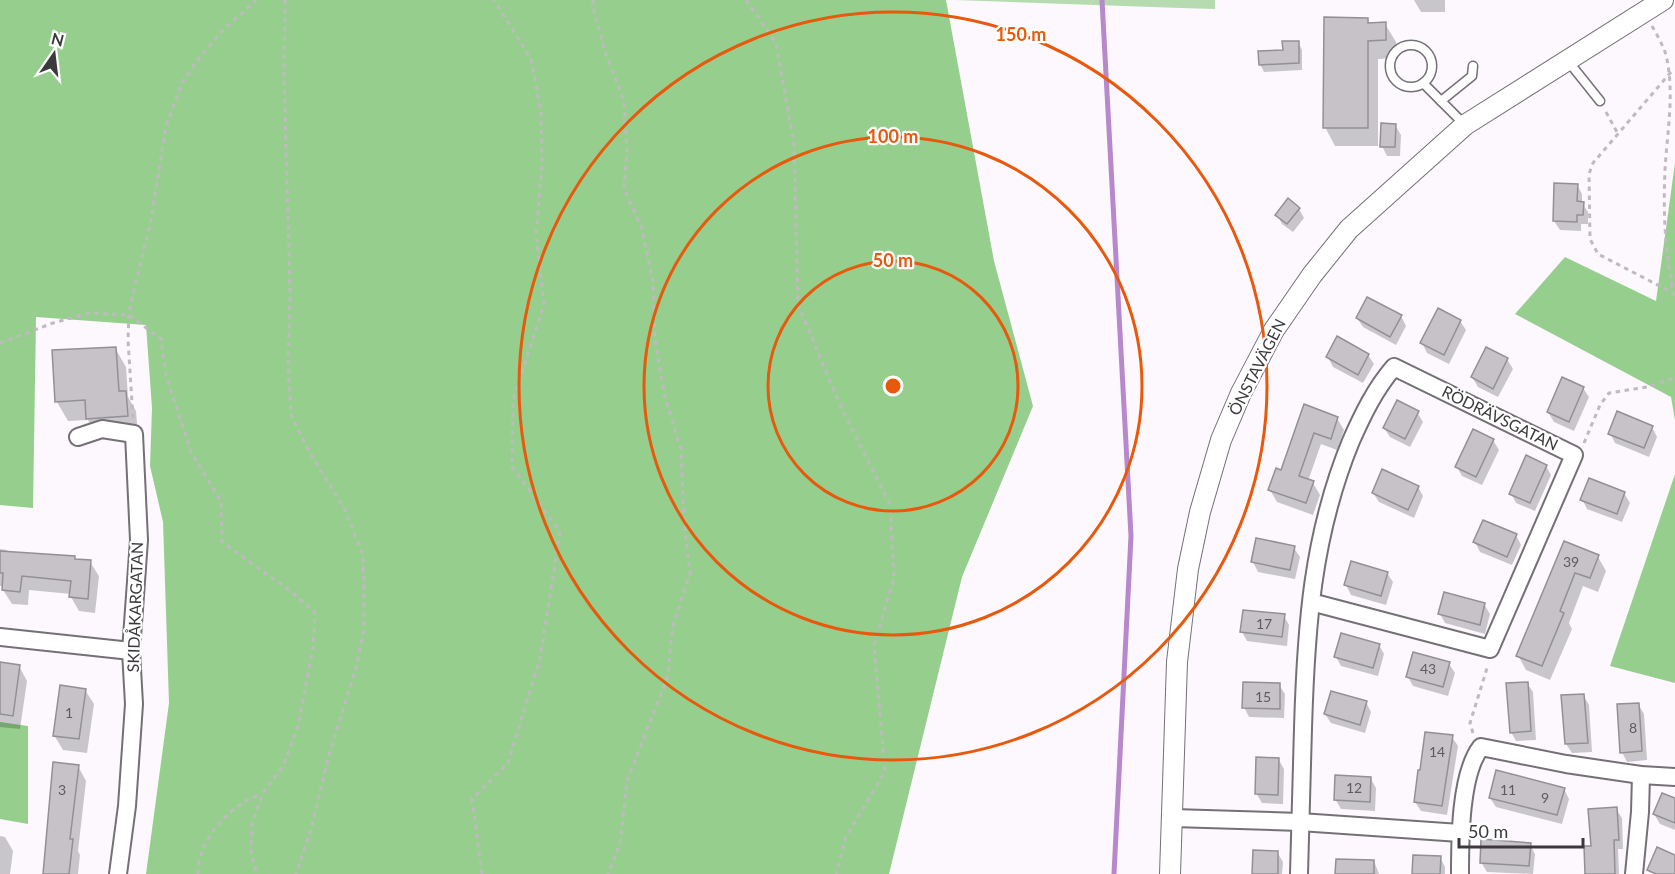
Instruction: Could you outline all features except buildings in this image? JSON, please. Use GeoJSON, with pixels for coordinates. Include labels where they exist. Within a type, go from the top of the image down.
{"type":"FeatureCollection","features":[{"type":"Feature","properties":{"kind":"street","name":"ÖNSTAVÄGEN"},"geometry":{"type":"LineString","coordinates":[[1170,874],[1177,662],[1188,569],[1200,512],[1221,441],[1241,393],[1274,330],[1312,275],[1349,230],[1465,125],[1663,0]]}},
{"type":"Feature","properties":{"kind":"street","name":"RÖDRÄVSGATAN"},"geometry":{"type":"LineString","coordinates":[[1299,874],[1305,672],[1314,570],[1338,473],[1379,384],[1394,367],[1574,455],[1490,649]]}},
{"type":"Feature","properties":{"kind":"street"},"geometry":{"type":"LineString","coordinates":[[78,437],[102,429],[134,434]]}},
{"type":"Feature","properties":{"kind":"street","name":"SKIDÅKARGATAN"},"geometry":{"type":"LineString","coordinates":[[118,874],[127,806],[134,704],[130,651],[139,540],[134,434]]}},
{"type":"Feature","properties":{"kind":"street"},"geometry":{"type":"LineString","coordinates":[[1311,602],[1490,649]]}},
{"type":"Feature","properties":{"kind":"street"},"geometry":{"type":"LineString","coordinates":[[0,637],[130,651]]}},
{"type":"Feature","properties":{"kind":"street"},"geometry":{"type":"LineString","coordinates":[[1460,874],[1460,833],[1469,776],[1474,756],[1480,747],[1566,764],[1641,775],[1675,777]]}},
{"type":"Feature","properties":{"kind":"street"},"geometry":{"type":"LineString","coordinates":[[1634,874],[1641,775]]}},
{"type":"Feature","properties":{"kind":"street"},"geometry":{"type":"LineString","coordinates":[[1173,818],[1300,822],[1460,833]]}},
{"type":"Feature","properties":{"kind":"lane"},"geometry":{"type":"LineString","coordinates":[[1410,45],[1418,46],[1425,51],[1430,57],[1432,66],[1431,74],[1423,83],[1411,88],[1396,82],[1389,67],[1390,58],[1395,51],[1410,45]]}},
{"type":"Feature","properties":{"kind":"lane"},"geometry":{"type":"LineString","coordinates":[[1568,60],[1600,101]]}},
{"type":"Feature","properties":{"kind":"lane"},"geometry":{"type":"LineString","coordinates":[[1441,101],[1472,76],[1473,66]]}},
{"type":"Feature","properties":{"kind":"lane"},"geometry":{"type":"LineString","coordinates":[[1423,83],[1465,125]]}},
{"type":"Feature","properties":{"kind":"path"},"geometry":{"type":"LineString","coordinates":[[134,434],[128,340],[129,315],[151,220],[166,126],[182,83],[196,62],[221,32],[256,0]]}},
{"type":"Feature","properties":{"kind":"path"},"geometry":{"type":"LineString","coordinates":[[285,0],[284,75],[290,294],[288,368],[291,414],[307,448],[345,510],[363,555],[364,588],[364,630],[356,668],[329,754],[310,833],[296,874]]}},
{"type":"Feature","properties":{"kind":"path"},"geometry":{"type":"LineString","coordinates":[[482,874],[472,799],[508,763],[540,659],[560,531],[512,467],[513,401],[544,304],[536,235],[542,165],[541,113],[531,60],[494,0]]}},
{"type":"Feature","properties":{"kind":"path"},"geometry":{"type":"LineString","coordinates":[[593,0],[605,52],[624,101],[627,149],[624,189],[642,229],[653,282],[655,340],[664,393],[681,450],[684,522],[690,573],[672,628],[668,676],[627,782],[620,844],[608,874]]}},
{"type":"Feature","properties":{"kind":"path"},"geometry":{"type":"LineString","coordinates":[[746,0],[776,43],[794,145],[798,304],[838,401],[890,505],[894,578],[874,645],[885,771],[846,837],[836,874]]}},
{"type":"Feature","properties":{"kind":"path"},"geometry":{"type":"LineString","coordinates":[[1650,22],[1663,46],[1671,72],[1674,110],[1665,169],[1665,239],[1675,299]]}},
{"type":"Feature","properties":{"kind":"path"},"geometry":{"type":"LineString","coordinates":[[1671,72],[1593,163],[1589,174],[1590,239],[1598,254],[1674,294]]}},
{"type":"Feature","properties":{"kind":"path"},"geometry":{"type":"LineString","coordinates":[[1600,101],[1618,134]]}},
{"type":"Feature","properties":{"kind":"path"},"geometry":{"type":"LineString","coordinates":[[0,343],[53,323],[89,313],[129,315],[161,339],[166,375],[190,452],[221,501],[222,542],[292,592],[315,613],[313,648],[298,728],[283,766],[263,794],[252,823],[251,853],[256,874]]}},
{"type":"Feature","properties":{"kind":"path"},"geometry":{"type":"LineString","coordinates":[[1574,455],[1583,447],[1600,405],[1609,393],[1647,387],[1675,378]]}},
{"type":"Feature","properties":{"kind":"path"},"geometry":{"type":"LineString","coordinates":[[1480,747],[1475,742],[1470,723],[1488,667],[1490,649]]}},
{"type":"Feature","properties":{"kind":"path"},"geometry":{"type":"LineString","coordinates":[[198,874],[198,861],[204,845],[224,820],[241,803],[263,794]]}},
{"type":"Feature","properties":{"kind":"green space"},"geometry":{"type":"Polygon","coordinates":[[[0,0],[946,0],[994,261],[1033,406],[962,577],[889,874],[146,874],[169,703],[163,522],[150,466],[152,408],[146,325],[36,317],[33,508],[0,505],[0,0]]]}},
{"type":"Feature","properties":{"kind":"green space"},"geometry":{"type":"Polygon","coordinates":[[[955,0],[1215,0],[1215,9],[1181,8],[955,0]]]}},
{"type":"Feature","properties":{"kind":"green space"},"geometry":{"type":"Polygon","coordinates":[[[1675,163],[1675,420],[1671,397],[1515,314],[1565,257],[1656,301],[1675,163]]]}},
{"type":"Feature","properties":{"kind":"green space"},"geometry":{"type":"Polygon","coordinates":[[[1675,474],[1675,683],[1610,666],[1675,474]]]}},
{"type":"Feature","properties":{"kind":"green space"},"geometry":{"type":"Polygon","coordinates":[[[0,722],[28,726],[28,824],[0,819],[0,722]]]}},
{"type":"Feature","properties":{"kind":"waterway"},"geometry":{"type":"LineString","coordinates":[[1102,0],[1131,536],[1114,874]]}}]}
